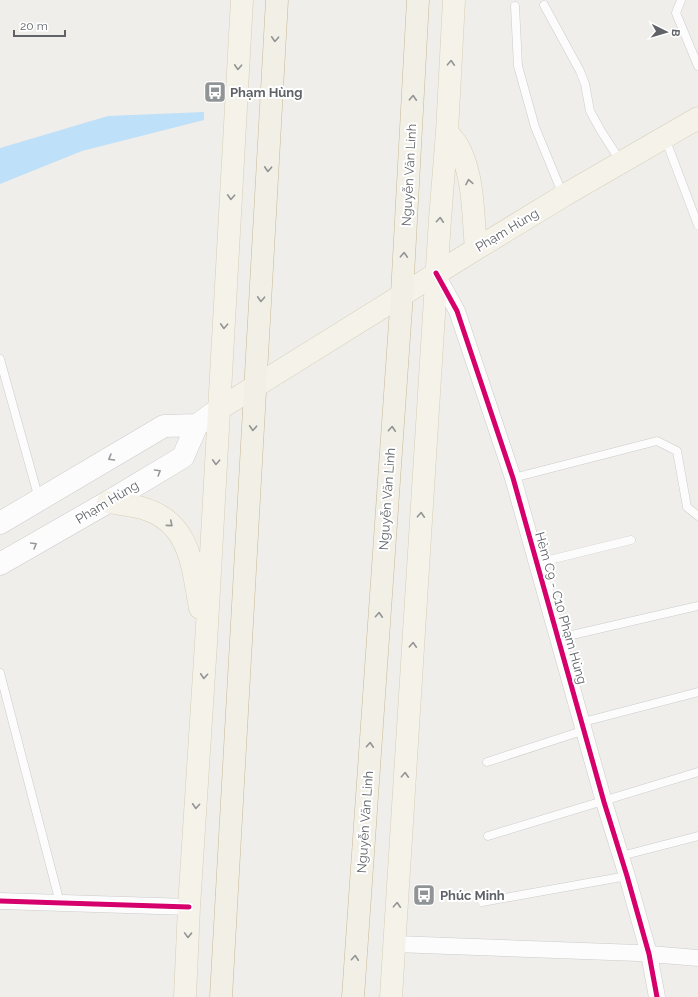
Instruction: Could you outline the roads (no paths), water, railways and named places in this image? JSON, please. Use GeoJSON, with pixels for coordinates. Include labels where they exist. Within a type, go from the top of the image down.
{"type":"FeatureCollection","features":[{"type":"Feature","properties":{"kind":"highway"},"geometry":{"type":"LineString","coordinates":[[221,997],[278,0]]}},
{"type":"Feature","properties":{"kind":"highway","name":"Nguyễn Văn Linh"},"geometry":{"type":"LineString","coordinates":[[353,997],[402,294],[418,0]]}},
{"type":"Feature","properties":{"kind":"main road"},"geometry":{"type":"LineString","coordinates":[[185,997],[242,0]]}},
{"type":"Feature","properties":{"kind":"main road"},"geometry":{"type":"LineString","coordinates":[[391,997],[436,273],[447,132],[454,0]]}},
{"type":"Feature","properties":{"kind":"main road","name":"Phạm Hùng"},"geometry":{"type":"LineString","coordinates":[[0,564],[183,457],[197,425],[219,409],[436,273],[563,196],[698,118]]}},
{"type":"Feature","properties":{"kind":"main road"},"geometry":{"type":"LineString","coordinates":[[447,132],[461,151],[466,164],[470,184],[476,249]]}},
{"type":"Feature","properties":{"kind":"main road"},"geometry":{"type":"LineString","coordinates":[[0,523],[164,426],[197,425]]}},
{"type":"Feature","properties":{"kind":"main road"},"geometry":{"type":"LineString","coordinates":[[108,502],[142,508],[161,516],[176,528],[190,557],[206,643]]}},
{"type":"Feature","properties":{"kind":"street","name":"Hẻm C9 - C10 Phạm Hùng"},"geometry":{"type":"LineString","coordinates":[[436,273],[457,311],[513,478],[584,726],[604,802],[649,954],[657,997]]}},
{"type":"Feature","properties":{"kind":"street"},"geometry":{"type":"LineString","coordinates":[[0,901],[189,908]]}},
{"type":"Feature","properties":{"kind":"street"},"geometry":{"type":"LineString","coordinates":[[395,944],[649,954],[698,958]]}},
{"type":"Feature","properties":{"kind":"lane"},"geometry":{"type":"LineString","coordinates":[[681,0],[676,13],[698,66]]}},
{"type":"Feature","properties":{"kind":"lane"},"geometry":{"type":"LineString","coordinates":[[544,5],[580,71],[585,84],[590,111],[621,163]]}},
{"type":"Feature","properties":{"kind":"lane"},"geometry":{"type":"LineString","coordinates":[[515,6],[518,66],[535,127],[563,196]]}},
{"type":"Feature","properties":{"kind":"lane"},"geometry":{"type":"LineString","coordinates":[[665,138],[698,225]]}},
{"type":"Feature","properties":{"kind":"lane"},"geometry":{"type":"LineString","coordinates":[[0,359],[40,500]]}},
{"type":"Feature","properties":{"kind":"lane"},"geometry":{"type":"LineString","coordinates":[[513,478],[657,441],[677,451],[688,507],[698,516]]}},
{"type":"Feature","properties":{"kind":"lane"},"geometry":{"type":"LineString","coordinates":[[537,563],[631,540]]}},
{"type":"Feature","properties":{"kind":"lane"},"geometry":{"type":"LineString","coordinates":[[559,638],[698,606]]}},
{"type":"Feature","properties":{"kind":"lane"},"geometry":{"type":"LineString","coordinates":[[0,673],[60,903]]}},
{"type":"Feature","properties":{"kind":"lane"},"geometry":{"type":"LineString","coordinates":[[487,762],[584,726],[698,692]]}},
{"type":"Feature","properties":{"kind":"lane"},"geometry":{"type":"LineString","coordinates":[[488,836],[604,802],[698,772]]}},
{"type":"Feature","properties":{"kind":"lane"},"geometry":{"type":"LineString","coordinates":[[621,856],[698,836]]}},
{"type":"Feature","properties":{"kind":"lane"},"geometry":{"type":"LineString","coordinates":[[482,902],[627,876]]}},
{"type":"Feature","properties":{"kind":"water"},"geometry":{"type":"Polygon","coordinates":[[[204,112],[204,120],[82,151],[0,184],[0,148],[108,116],[204,112]]]}},
{"type":"Feature","properties":{"kind":"place","name":"Phạm Hùng"},"geometry":{"type":"Point","coordinates":[215,92]}},
{"type":"Feature","properties":{"kind":"place","name":"Phúc Minh"},"geometry":{"type":"Point","coordinates":[424,895]}}]}
